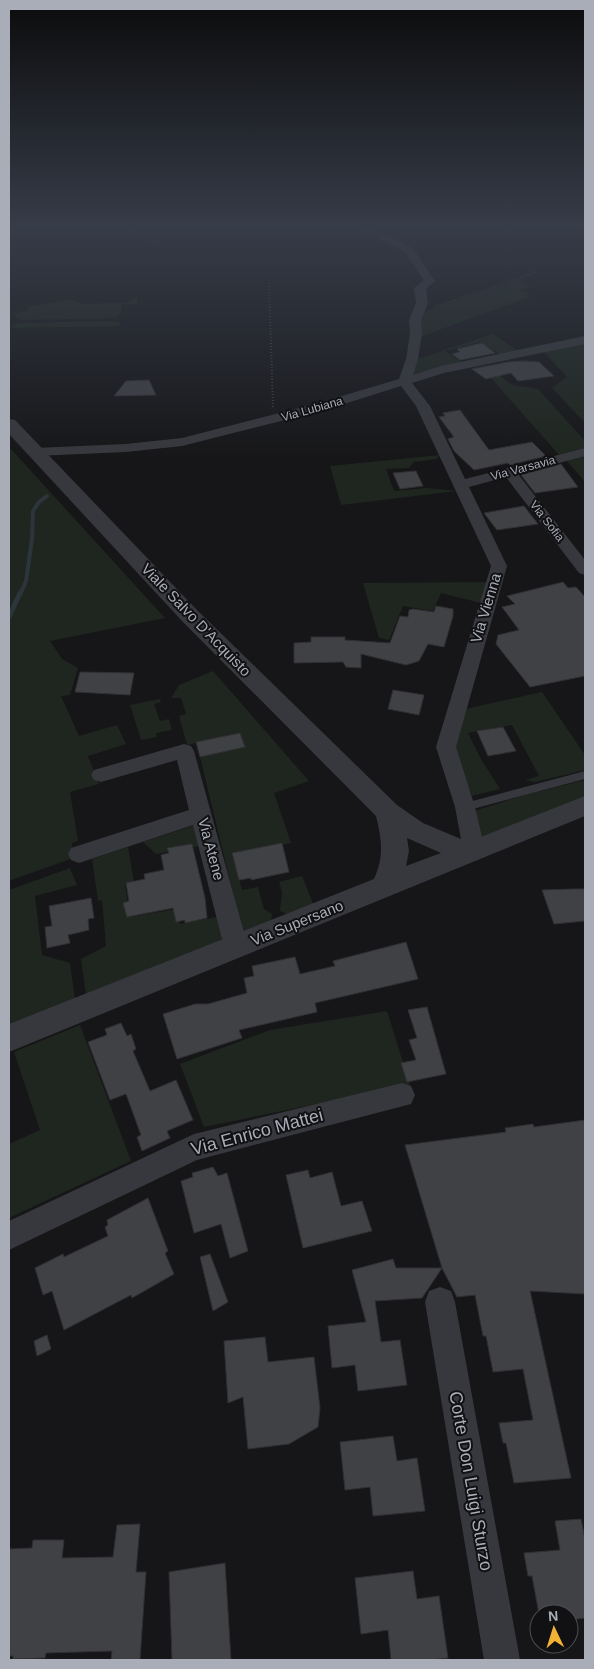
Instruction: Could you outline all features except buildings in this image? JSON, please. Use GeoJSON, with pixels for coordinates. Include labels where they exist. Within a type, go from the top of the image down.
{"type":"FeatureCollection","features":[{"type":"Feature","properties":{"kind":"street"},"geometry":{"type":"LineString","coordinates":[[404,382],[412,359],[416,334],[415,320],[421,305]]}},
{"type":"Feature","properties":{"kind":"street","name":"Via Lubiana"},"geometry":{"type":"LineString","coordinates":[[35,452],[126,448],[182,442],[273,420],[441,370],[585,340]]}},
{"type":"Feature","properties":{"kind":"street","name":"Via Vienna"},"geometry":{"type":"LineString","coordinates":[[404,382],[415,393],[423,406],[499,566],[446,747],[465,807],[471,851]]}},
{"type":"Feature","properties":{"kind":"street","name":"Viale Salvo D'Acquisto"},"geometry":{"type":"LineString","coordinates":[[9,424],[190,616],[388,812],[414,830],[471,851]]}},
{"type":"Feature","properties":{"kind":"street","name":"Via Varsavia"},"geometry":{"type":"LineString","coordinates":[[460,485],[585,452]]}},
{"type":"Feature","properties":{"kind":"street","name":"Via Sofia"},"geometry":{"type":"LineString","coordinates":[[509,472],[585,570]]}},
{"type":"Feature","properties":{"kind":"street","name":"Via Atene"},"geometry":{"type":"LineString","coordinates":[[101,775],[184,751],[236,947]]}},
{"type":"Feature","properties":{"kind":"street","name":"Via Supersano"},"geometry":{"type":"LineString","coordinates":[[9,1038],[585,806]]}},
{"type":"Feature","properties":{"kind":"street"},"geometry":{"type":"LineString","coordinates":[[383,888],[394,864],[397,849],[388,812]]}},
{"type":"Feature","properties":{"kind":"street"},"geometry":{"type":"LineString","coordinates":[[79,854],[202,814]]}},
{"type":"Feature","properties":{"kind":"street","name":"Via Enrico Mattei"},"geometry":{"type":"LineString","coordinates":[[9,1236],[194,1147],[402,1095]]}},
{"type":"Feature","properties":{"kind":"street","name":"Corte Don Luigi Sturzo"},"geometry":{"type":"LineString","coordinates":[[440,1302],[502,1660]]}},
{"type":"Feature","properties":{"kind":"lane"},"geometry":{"type":"LineString","coordinates":[[465,807],[585,775]]}},
{"type":"Feature","properties":{"kind":"path"},"geometry":{"type":"LineString","coordinates":[[270,305],[273,420]]}},
{"type":"Feature","properties":{"kind":"path"},"geometry":{"type":"LineString","coordinates":[[418,314],[444,305]]}},
{"type":"Feature","properties":{"kind":"shaded area"},"geometry":{"type":"Polygon","coordinates":[[[122,305],[121,312],[116,318],[21,320],[15,318],[16,314],[9,313],[28,311],[27,308],[32,306],[122,305]]]}},
{"type":"Feature","properties":{"kind":"shaded area"},"geometry":{"type":"Polygon","coordinates":[[[445,305],[508,305],[420,337],[418,320],[421,313],[445,305]]]}},
{"type":"Feature","properties":{"kind":"shaded area"},"geometry":{"type":"Polygon","coordinates":[[[116,321],[122,326],[11,328],[16,323],[116,321]]]}},
{"type":"Feature","properties":{"kind":"shaded area"},"geometry":{"type":"Polygon","coordinates":[[[493,334],[518,351],[501,355],[480,342],[445,351],[462,363],[409,377],[415,360],[493,334]]]}},
{"type":"Feature","properties":{"kind":"shaded area"},"geometry":{"type":"Polygon","coordinates":[[[585,342],[585,423],[552,388],[567,377],[544,352],[585,342]]]}},
{"type":"Feature","properties":{"kind":"shaded area"},"geometry":{"type":"Polygon","coordinates":[[[483,369],[495,372],[512,385],[538,389],[585,441],[585,448],[559,455],[483,369]]]}},
{"type":"Feature","properties":{"kind":"shaded area"},"geometry":{"type":"Polygon","coordinates":[[[9,449],[165,618],[50,641],[62,659],[78,668],[70,695],[61,696],[79,736],[117,725],[126,744],[88,756],[99,784],[70,792],[78,841],[72,843],[73,858],[9,881],[9,449]]]}},
{"type":"Feature","properties":{"kind":"shaded area"},"geometry":{"type":"Polygon","coordinates":[[[440,455],[437,459],[414,462],[409,468],[386,469],[394,491],[427,488],[457,491],[341,505],[330,466],[440,455]]]}},
{"type":"Feature","properties":{"kind":"shaded area"},"geometry":{"type":"Polygon","coordinates":[[[585,455],[585,482],[566,460],[585,455]]]}},
{"type":"Feature","properties":{"kind":"shaded area"},"geometry":{"type":"Polygon","coordinates":[[[489,582],[481,603],[441,593],[433,611],[403,606],[389,640],[379,638],[363,583],[489,582]]]}},
{"type":"Feature","properties":{"kind":"shaded area"},"geometry":{"type":"Polygon","coordinates":[[[213,671],[309,781],[274,793],[291,843],[232,855],[242,890],[258,887],[264,909],[272,914],[271,923],[243,934],[200,757],[245,747],[239,733],[187,745],[179,716],[186,714],[181,698],[171,698],[179,685],[213,671]]]}},
{"type":"Feature","properties":{"kind":"shaded area"},"geometry":{"type":"Polygon","coordinates":[[[542,692],[585,755],[585,770],[535,782],[525,780],[539,776],[512,725],[468,733],[481,759],[500,789],[472,796],[454,751],[465,709],[542,692]]]}},
{"type":"Feature","properties":{"kind":"shaded area"},"geometry":{"type":"Polygon","coordinates":[[[160,699],[161,702],[154,704],[160,721],[169,719],[172,730],[156,733],[157,737],[141,740],[130,705],[160,699]]]}},
{"type":"Feature","properties":{"kind":"shaded area"},"geometry":{"type":"Polygon","coordinates":[[[585,780],[585,798],[478,839],[474,811],[525,795],[585,780]]]}},
{"type":"Feature","properties":{"kind":"shaded area"},"geometry":{"type":"Polygon","coordinates":[[[195,825],[201,846],[156,854],[143,842],[195,825]]]}},
{"type":"Feature","properties":{"kind":"shaded area"},"geometry":{"type":"Polygon","coordinates":[[[128,847],[134,882],[125,884],[130,917],[176,909],[180,924],[217,917],[225,944],[86,995],[81,959],[106,946],[102,900],[98,901],[92,859],[128,847]]]}},
{"type":"Feature","properties":{"kind":"shaded area"},"geometry":{"type":"Polygon","coordinates":[[[70,868],[77,885],[35,896],[42,955],[70,963],[75,999],[9,1024],[9,890],[70,868]]]}},
{"type":"Feature","properties":{"kind":"shaded area"},"geometry":{"type":"Polygon","coordinates":[[[302,876],[314,906],[293,916],[280,911],[282,892],[279,882],[302,876]]]}},
{"type":"Feature","properties":{"kind":"shaded area"},"geometry":{"type":"Polygon","coordinates":[[[387,1011],[410,1085],[204,1127],[180,1064],[270,1030],[387,1011]]]}},
{"type":"Feature","properties":{"kind":"shaded area"},"geometry":{"type":"Polygon","coordinates":[[[80,1025],[131,1161],[9,1218],[9,1144],[40,1130],[14,1052],[80,1025]]]}},
{"type":"Feature","properties":{"kind":"waterway"},"geometry":{"type":"LineString","coordinates":[[20,595],[26,581],[32,539],[33,511],[39,502],[47,496]]}},
{"type":"Feature","properties":{"kind":"waterway"},"geometry":{"type":"LineString","coordinates":[[9,617],[20,593]]}}]}
